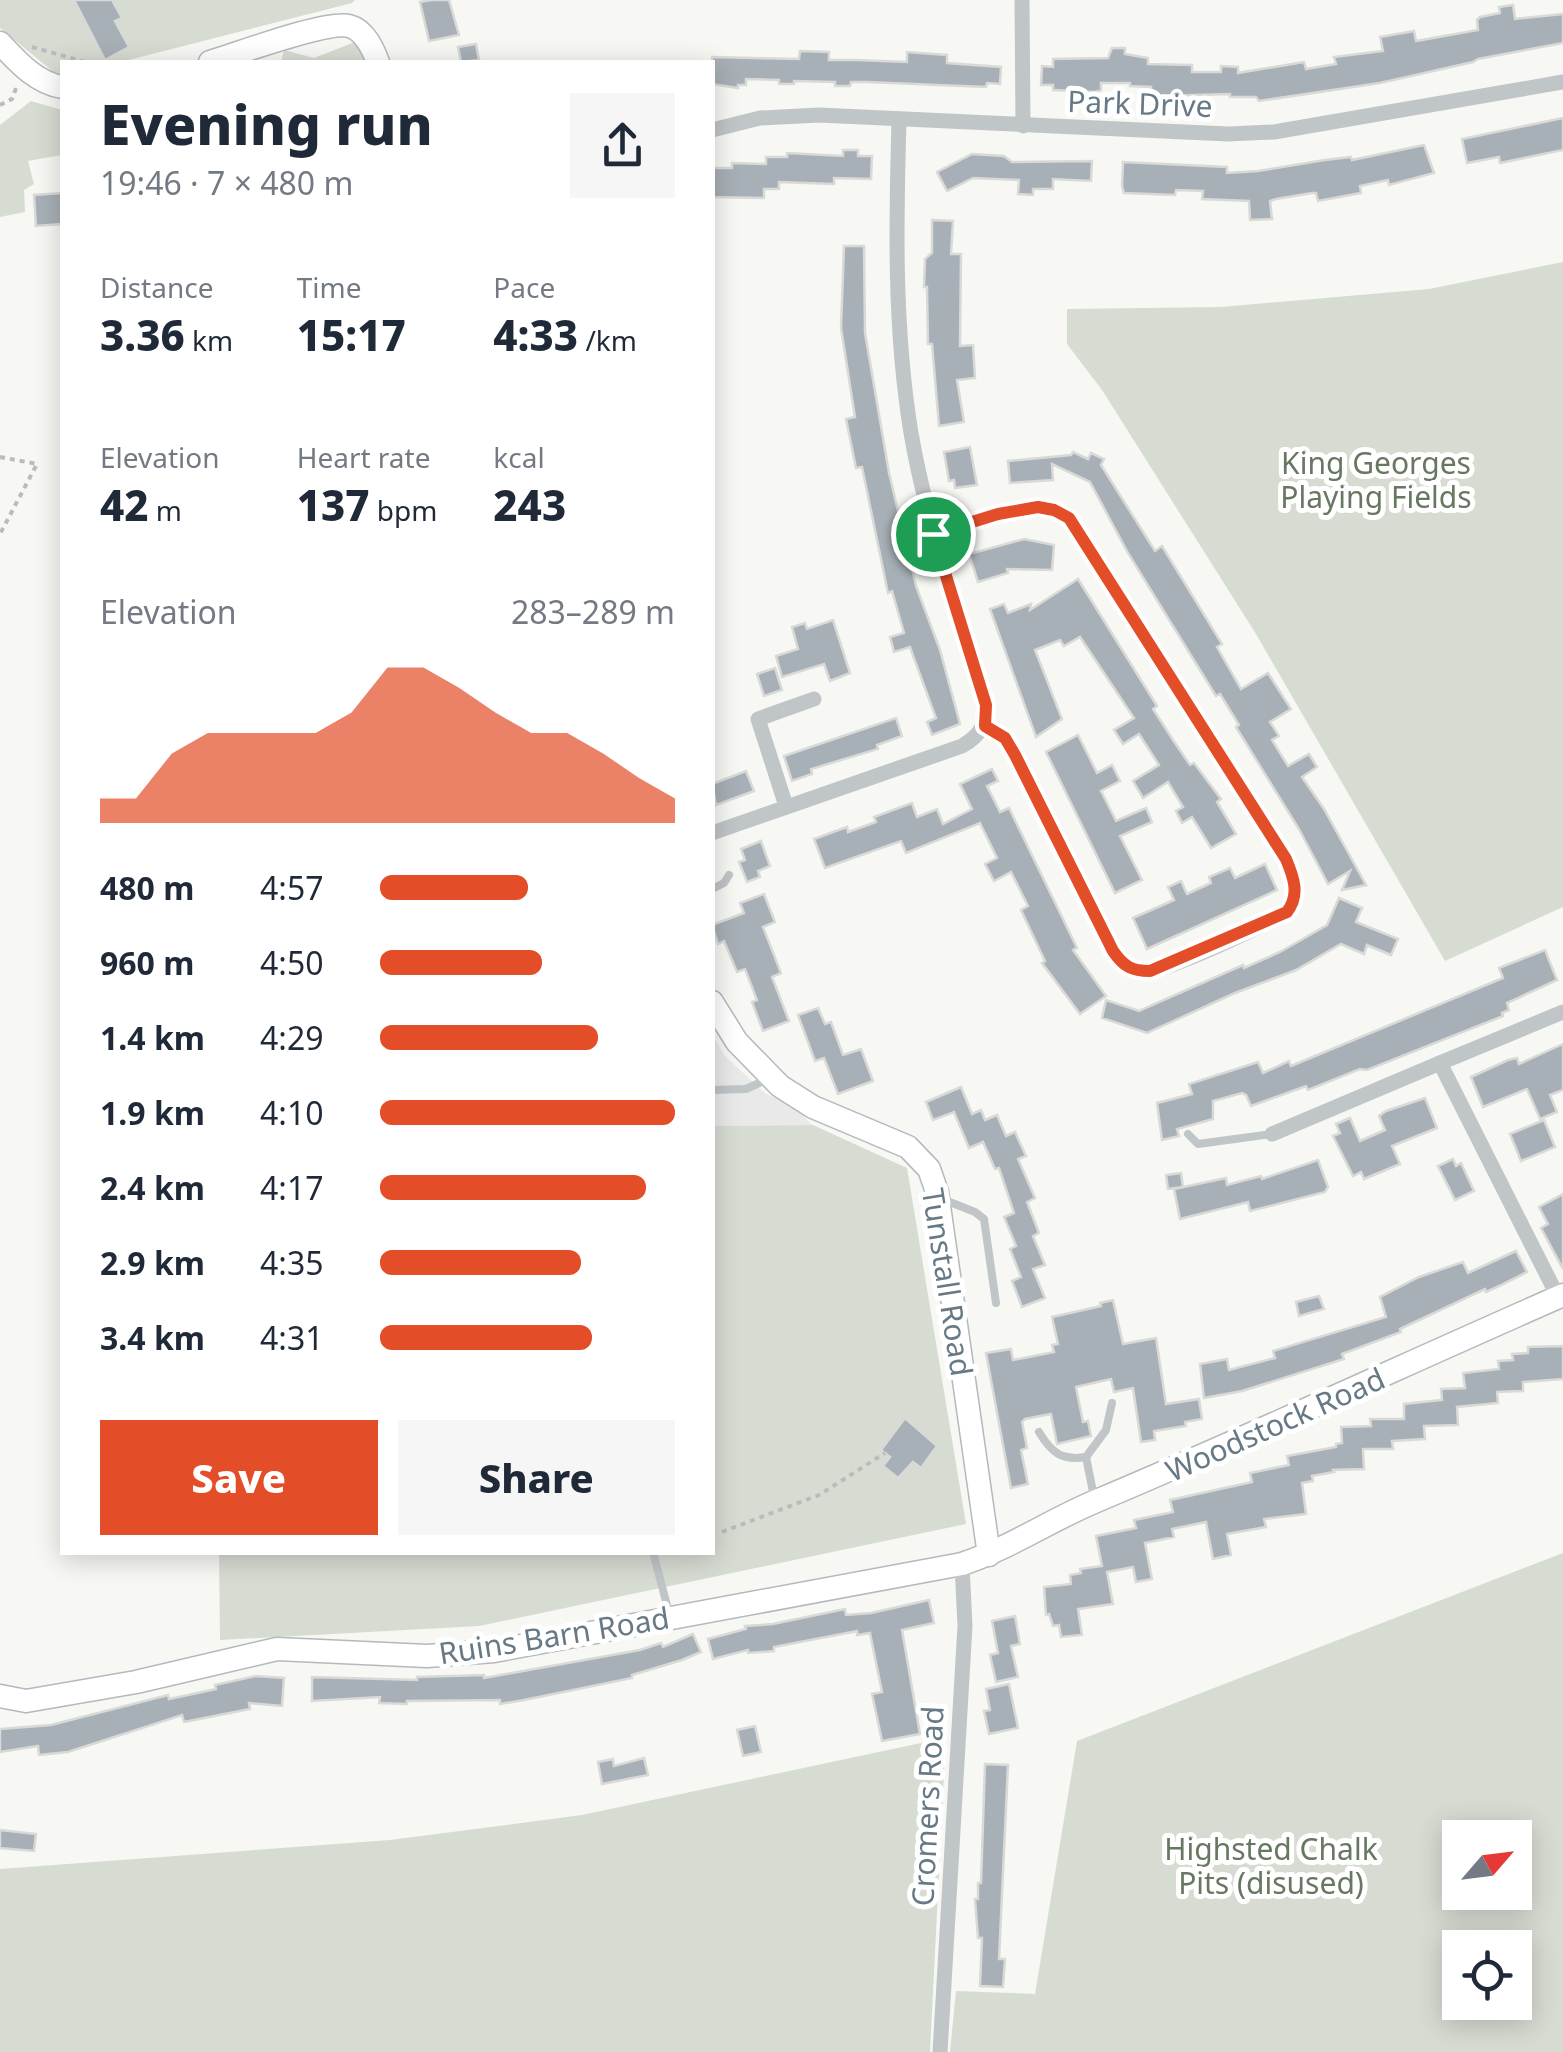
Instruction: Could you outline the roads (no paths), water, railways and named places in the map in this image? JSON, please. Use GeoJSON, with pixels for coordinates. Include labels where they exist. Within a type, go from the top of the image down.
{"type":"FeatureCollection","features":[{"type":"Feature","properties":{"kind":"street"},"geometry":{"type":"LineString","coordinates":[[1022,0],[1023,126]]}},
{"type":"Feature","properties":{"kind":"street"},"geometry":{"type":"LineString","coordinates":[[223,60],[269,53],[347,25],[358,30],[377,60]]}},
{"type":"Feature","properties":{"kind":"street"},"geometry":{"type":"LineString","coordinates":[[0,42],[27,57],[60,85]]}},
{"type":"Feature","properties":{"kind":"street","name":"Park Drive"},"geometry":{"type":"LineString","coordinates":[[715,129],[782,116],[1228,134],[1274,132],[1563,82]]}},
{"type":"Feature","properties":{"kind":"street"},"geometry":{"type":"LineString","coordinates":[[715,832],[962,746],[975,739],[985,726],[986,705],[933,534],[911,433],[897,308],[899,120]]}},
{"type":"Feature","properties":{"kind":"street"},"geometry":{"type":"LineString","coordinates":[[933,534],[1018,509],[1054,510],[1069,518],[1286,859],[1294,879],[1294,904],[1268,922],[1168,966],[1135,971],[1122,964],[1015,755],[1005,738],[985,726]]}},
{"type":"Feature","properties":{"kind":"street"},"geometry":{"type":"LineString","coordinates":[[786,806],[758,719],[814,699]]}},
{"type":"Feature","properties":{"kind":"street","name":"Tunstall Road"},"geometry":{"type":"LineString","coordinates":[[715,1007],[738,1042],[770,1078],[814,1107],[908,1147],[929,1169],[938,1197],[989,1555]]}},
{"type":"Feature","properties":{"kind":"street"},"geometry":{"type":"LineString","coordinates":[[1272,1134],[1563,1012]]}},
{"type":"Feature","properties":{"kind":"street"},"geometry":{"type":"LineString","coordinates":[[1440,1063],[1561,1296]]}},
{"type":"Feature","properties":{"kind":"street","name":"Woodstock Road"},"geometry":{"type":"LineString","coordinates":[[989,1555],[1043,1524],[1561,1296]]}},
{"type":"Feature","properties":{"kind":"street","name":"Ruins Barn Road"},"geometry":{"type":"LineString","coordinates":[[0,1696],[26,1701],[136,1682],[277,1649],[427,1656],[494,1651],[962,1564],[989,1555]]}},
{"type":"Feature","properties":{"kind":"street","name":"Cromers Road"},"geometry":{"type":"LineString","coordinates":[[940,2052],[965,1626],[962,1564]]}},
{"type":"Feature","properties":{"kind":"lane"},"geometry":{"type":"LineString","coordinates":[[715,887],[729,875]]}},
{"type":"Feature","properties":{"kind":"lane"},"geometry":{"type":"LineString","coordinates":[[715,1090],[746,1089],[770,1078]]}},
{"type":"Feature","properties":{"kind":"lane"},"geometry":{"type":"LineString","coordinates":[[1188,1134],[1198,1144],[1272,1134]]}},
{"type":"Feature","properties":{"kind":"lane"},"geometry":{"type":"LineString","coordinates":[[938,1197],[984,1219],[996,1303]]}},
{"type":"Feature","properties":{"kind":"lane"},"geometry":{"type":"LineString","coordinates":[[1039,1432],[1058,1455],[1070,1459],[1086,1457],[1106,1430],[1112,1402]]}},
{"type":"Feature","properties":{"kind":"lane"},"geometry":{"type":"LineString","coordinates":[[1086,1457],[1095,1502]]}},
{"type":"Feature","properties":{"kind":"lane"},"geometry":{"type":"LineString","coordinates":[[654,1555],[670,1617]]}},
{"type":"Feature","properties":{"kind":"park label","name":"King Georges Playing Fields"},"geometry":{"type":"Point","coordinates":[1376,479]}},
{"type":"Feature","properties":{"kind":"park label","name":"Highsted Chalk Pits (disused)"},"geometry":{"type":"Point","coordinates":[1271,1865]}}]}
